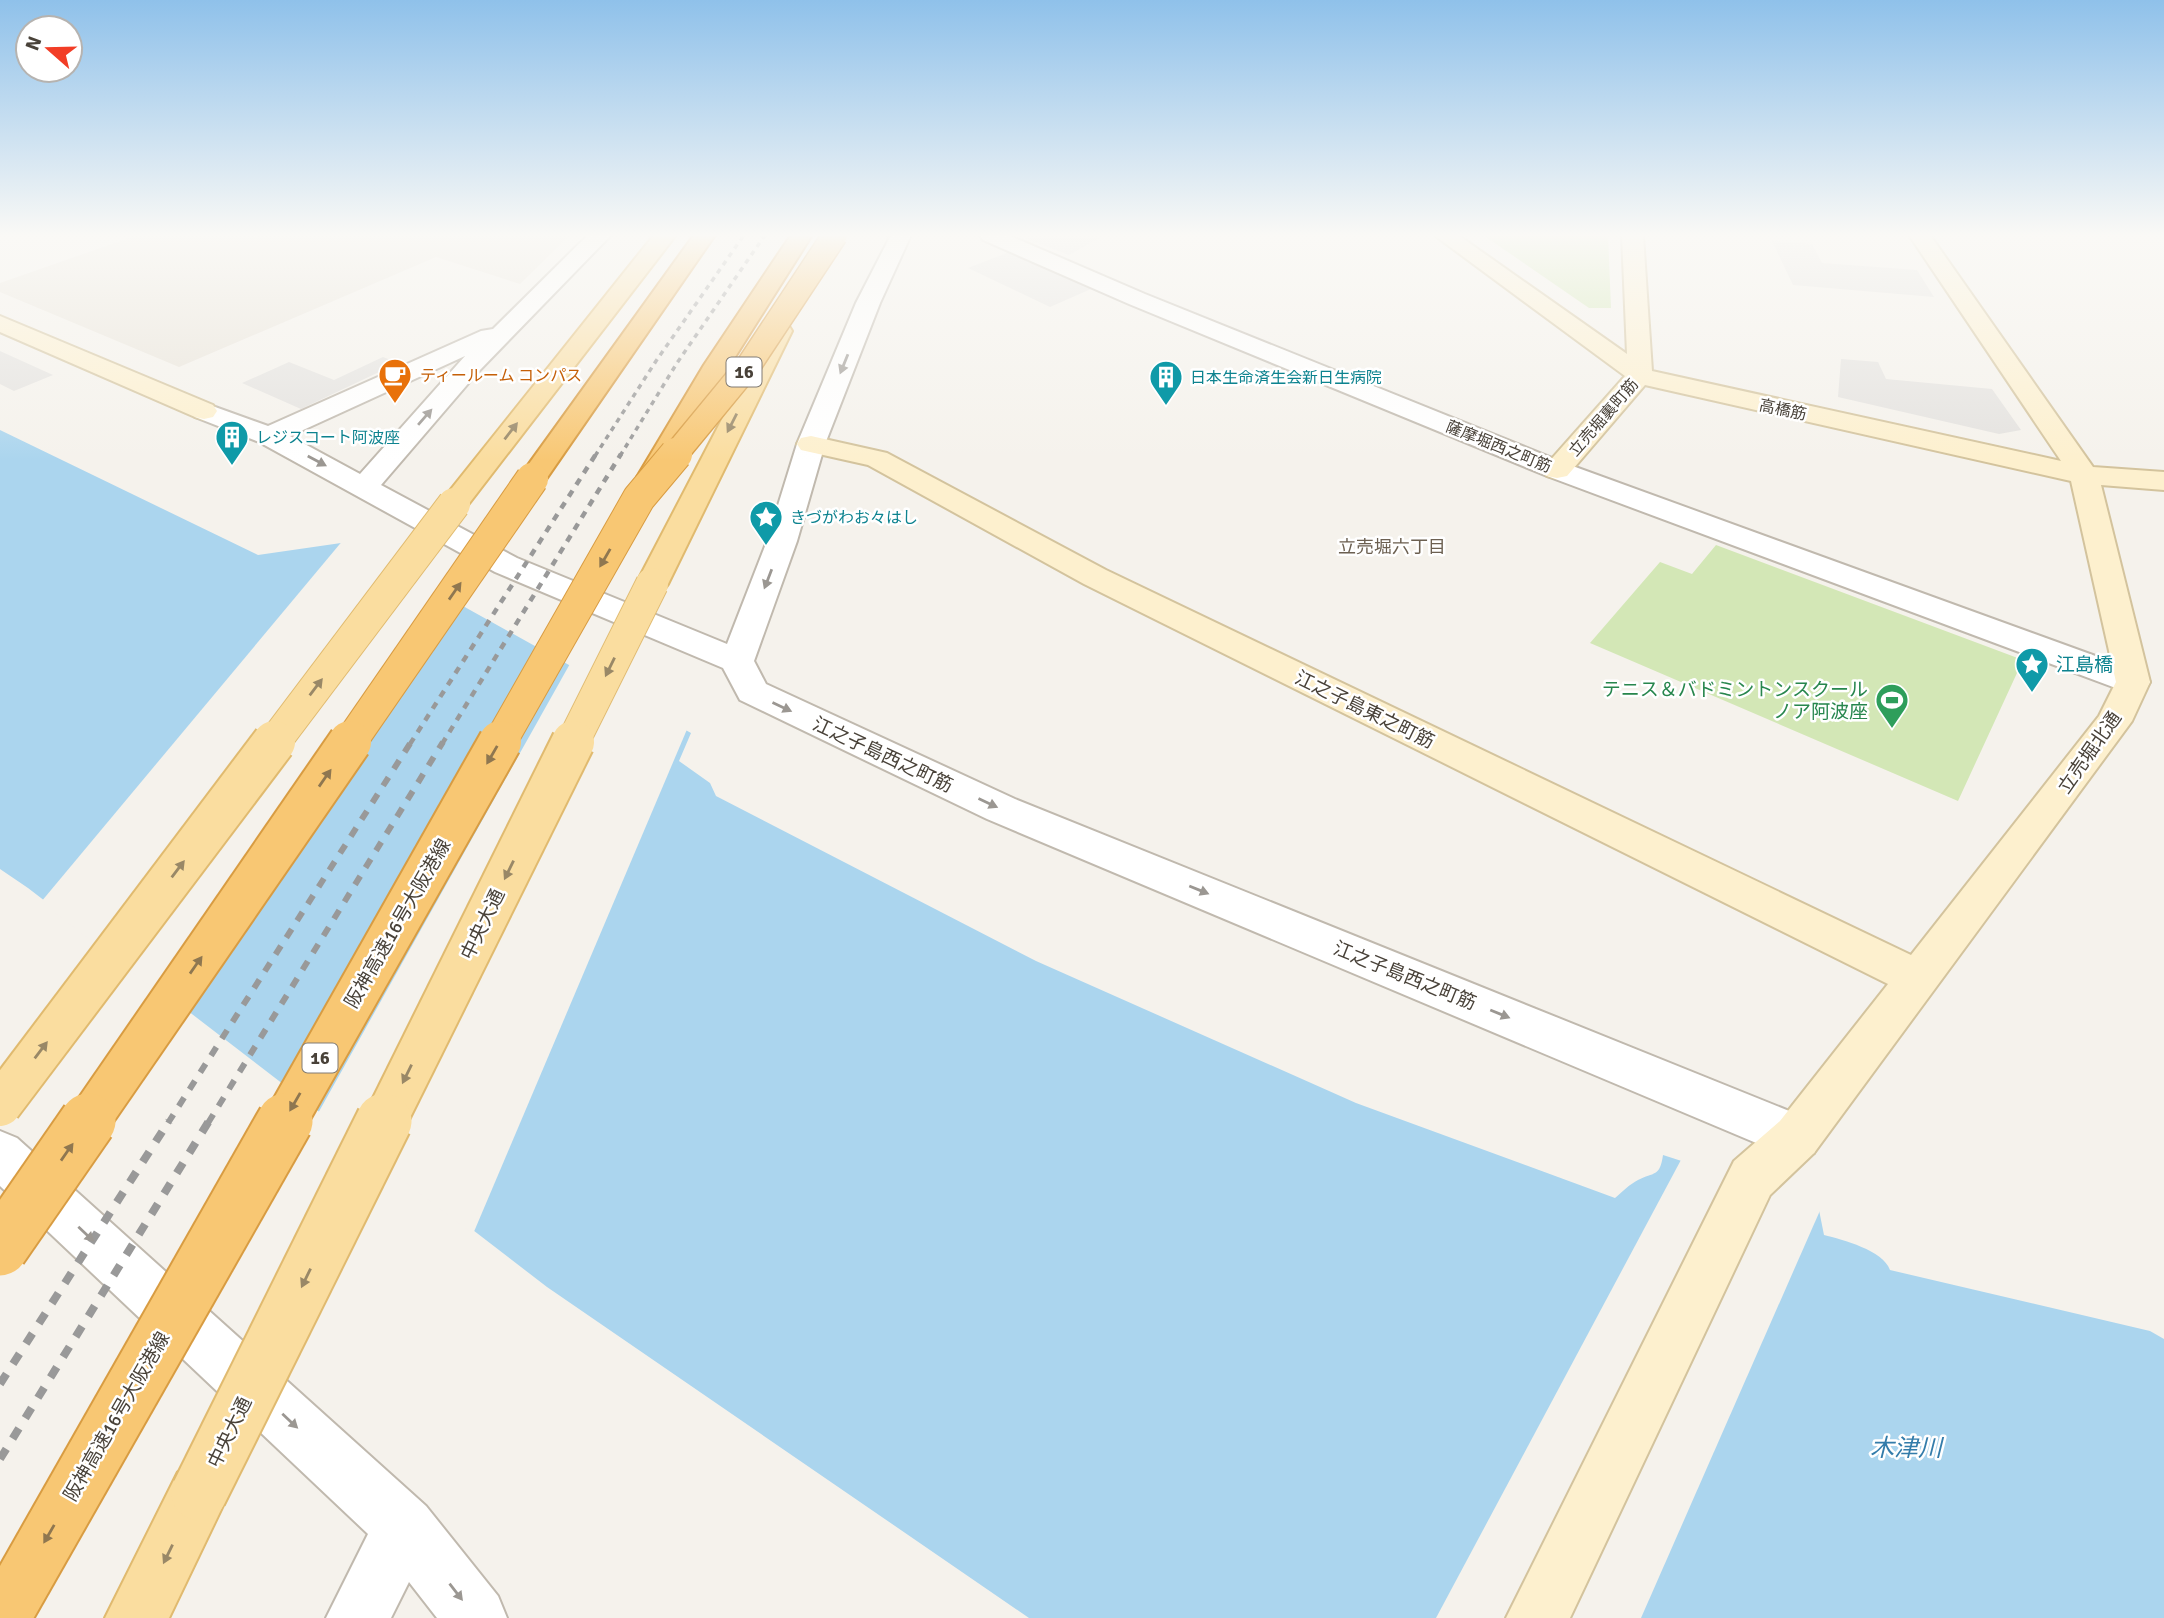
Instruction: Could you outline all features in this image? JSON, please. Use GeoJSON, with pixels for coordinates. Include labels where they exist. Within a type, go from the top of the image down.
{"type":"FeatureCollection","features":[{"type":"Feature","properties":{"kind":"highway"},"geometry":{"type":"LineString","coordinates":[[532,479],[633,311]]}},
{"type":"Feature","properties":{"kind":"highway"},"geometry":{"type":"LineString","coordinates":[[0,1248],[651,311]]}},
{"type":"Feature","properties":{"kind":"highway","name":"阪神高速16号大阪港線"},"geometry":{"type":"LineString","coordinates":[[2,1618],[639,498],[752,311]]}},
{"type":"Feature","properties":{"kind":"highway","name":"16"},"geometry":{"type":"LineString","coordinates":[[639,498],[749,365],[785,311]]}},
{"type":"Feature","properties":{"kind":"main road"},"geometry":{"type":"LineString","coordinates":[[0,1105],[454,504],[606,311]]}},
{"type":"Feature","properties":{"kind":"main road","name":"中央大通"},"geometry":{"type":"LineString","coordinates":[[136,1618],[761,364],[792,311]]}},
{"type":"Feature","properties":{"kind":"street"},"geometry":{"type":"LineString","coordinates":[[364,487],[469,367],[527,311]]}},
{"type":"Feature","properties":{"kind":"street"},"geometry":{"type":"LineString","coordinates":[[0,323],[204,411],[269,436],[506,565],[737,661],[782,541],[811,444],[865,311]]}},
{"type":"Feature","properties":{"kind":"street","name":"薩摩堀西之町筋"},"geometry":{"type":"LineString","coordinates":[[1165,311],[1557,470],[2133,682]]}},
{"type":"Feature","properties":{"kind":"street","name":"高橋筋"},"geometry":{"type":"LineString","coordinates":[[1550,311],[1640,375],[1675,385],[2084,475],[2164,481]]}},
{"type":"Feature","properties":{"kind":"street","name":"立売堀裏町筋"},"geometry":{"type":"LineString","coordinates":[[1557,470],[1640,375],[1637,311]]}},
{"type":"Feature","properties":{"kind":"street"},"geometry":{"type":"LineString","coordinates":[[1972,311],[2084,475],[2133,682]]}},
{"type":"Feature","properties":{"kind":"street"},"geometry":{"type":"LineString","coordinates":[[269,436],[510,328]]}},
{"type":"Feature","properties":{"kind":"street","name":"江之子島東之町筋"},"geometry":{"type":"LineString","coordinates":[[811,444],[877,459],[1096,577],[1919,979]]}},
{"type":"Feature","properties":{"kind":"street","name":"江之子島西之町筋"},"geometry":{"type":"LineString","coordinates":[[737,661],[752,692],[1002,809],[1797,1137]]}},
{"type":"Feature","properties":{"kind":"street","name":"立売堀北通"},"geometry":{"type":"LineString","coordinates":[[1537,1618],[1752,1178],[1797,1137],[1919,979],[2114,721],[2133,682]]}},
{"type":"Feature","properties":{"kind":"street"},"geometry":{"type":"LineString","coordinates":[[0,1154],[405,1527],[477,1618]]}},
{"type":"Feature","properties":{"kind":"street"},"geometry":{"type":"LineString","coordinates":[[357,1618],[405,1527]]}},
{"type":"Feature","properties":{"kind":"street"},"geometry":{"type":"LineString","coordinates":[[387,1618],[405,1527]]}},
{"type":"Feature","properties":{"kind":"shaded area"},"geometry":{"type":"Polygon","coordinates":[[[44,311],[311,311],[179,367],[44,311]]]}},
{"type":"Feature","properties":{"kind":"shaded area"},"geometry":{"type":"Polygon","coordinates":[[[0,351],[53,375],[14,391],[0,384],[0,351]]]}},
{"type":"Feature","properties":{"kind":"shaded area"},"geometry":{"type":"Polygon","coordinates":[[[383,357],[398,363],[301,409],[242,383],[289,362],[334,380],[383,357]]]}},
{"type":"Feature","properties":{"kind":"shaded area"},"geometry":{"type":"Polygon","coordinates":[[[1841,359],[1878,362],[1886,379],[1992,389],[2021,430],[1999,434],[1838,397],[1841,359]]]}},
{"type":"Feature","properties":{"kind":"green space","name":"テニス＆バドミントンスクール ノア阿波座"},"geometry":{"type":"Polygon","coordinates":[[[1716,545],[2023,660],[1958,801],[1590,643],[1660,562],[1692,574],[1716,545]]]}},
{"type":"Feature","properties":{"kind":"water","name":"木津川"},"geometry":{"type":"Polygon","coordinates":[[[0,430],[258,555],[348,542],[691,733],[679,761],[710,783],[716,796],[1036,961],[1356,1103],[1615,1198],[1635,1182],[1658,1170],[1663,1155],[1818,1205],[1824,1235],[1871,1251],[1886,1263],[1890,1270],[2150,1331],[2164,1339],[2164,1618],[1029,1618],[547,1287],[0,869],[0,430]]]}},
{"type":"Feature","properties":{"kind":"pier"},"geometry":{"type":"Polygon","coordinates":[[[344,539],[350,539],[441,589],[163,996],[41,902],[344,539]]]}},
{"type":"Feature","properties":{"kind":"pier"},"geometry":{"type":"Polygon","coordinates":[[[571,662],[688,727],[473,1234],[317,1115],[571,662]]]}},
{"type":"Feature","properties":{"kind":"pier"},"geometry":{"type":"Polygon","coordinates":[[[1682,1158],[1819,1202],[1822,1206],[1641,1618],[1436,1618],[1682,1158]]]}},
{"type":"Feature","properties":{"kind":"railway"},"geometry":{"type":"LineString","coordinates":[[595,456],[691,311]]}},
{"type":"Feature","properties":{"kind":"railway"},"geometry":{"type":"LineString","coordinates":[[620,456],[677,363],[713,311]]}},
{"type":"Feature","properties":{"kind":"railway"},"geometry":{"type":"LineString","coordinates":[[410,744],[596,454]]}},
{"type":"Feature","properties":{"kind":"railway"},"geometry":{"type":"LineString","coordinates":[[442,744],[621,454]]}},
{"type":"Feature","properties":{"kind":"railway"},"geometry":{"type":"LineString","coordinates":[[168,1123],[411,742]]}},
{"type":"Feature","properties":{"kind":"railway"},"geometry":{"type":"LineString","coordinates":[[208,1123],[443,742]]}},
{"type":"Feature","properties":{"kind":"railway"},"geometry":{"type":"LineString","coordinates":[[0,1384],[169,1121]]}},
{"type":"Feature","properties":{"kind":"railway"},"geometry":{"type":"LineString","coordinates":[[0,1459],[209,1121]]}},
{"type":"Feature","properties":{"kind":"place","name":"ティールーム コンパス"},"geometry":{"type":"Point","coordinates":[395,405]}},
{"type":"Feature","properties":{"kind":"place","name":"日本生命済生会新日生病院"},"geometry":{"type":"Point","coordinates":[1166,407]}},
{"type":"Feature","properties":{"kind":"place","name":"レジスコート阿波座"},"geometry":{"type":"Point","coordinates":[232,467]}},
{"type":"Feature","properties":{"kind":"place","name":"きづがわお々はし"},"geometry":{"type":"Point","coordinates":[766,547]}},
{"type":"Feature","properties":{"kind":"place","name":"江島橋"},"geometry":{"type":"Point","coordinates":[2032,694]}},
{"type":"Feature","properties":{"kind":"place","name":"テニス＆バドミントンスクール ノア阿波座"},"geometry":{"type":"Point","coordinates":[1892,730]}},
{"type":"Feature","properties":{"kind":"district","name":"立売堀六丁目"},"geometry":{"type":"Point","coordinates":[1392,547]}}]}
